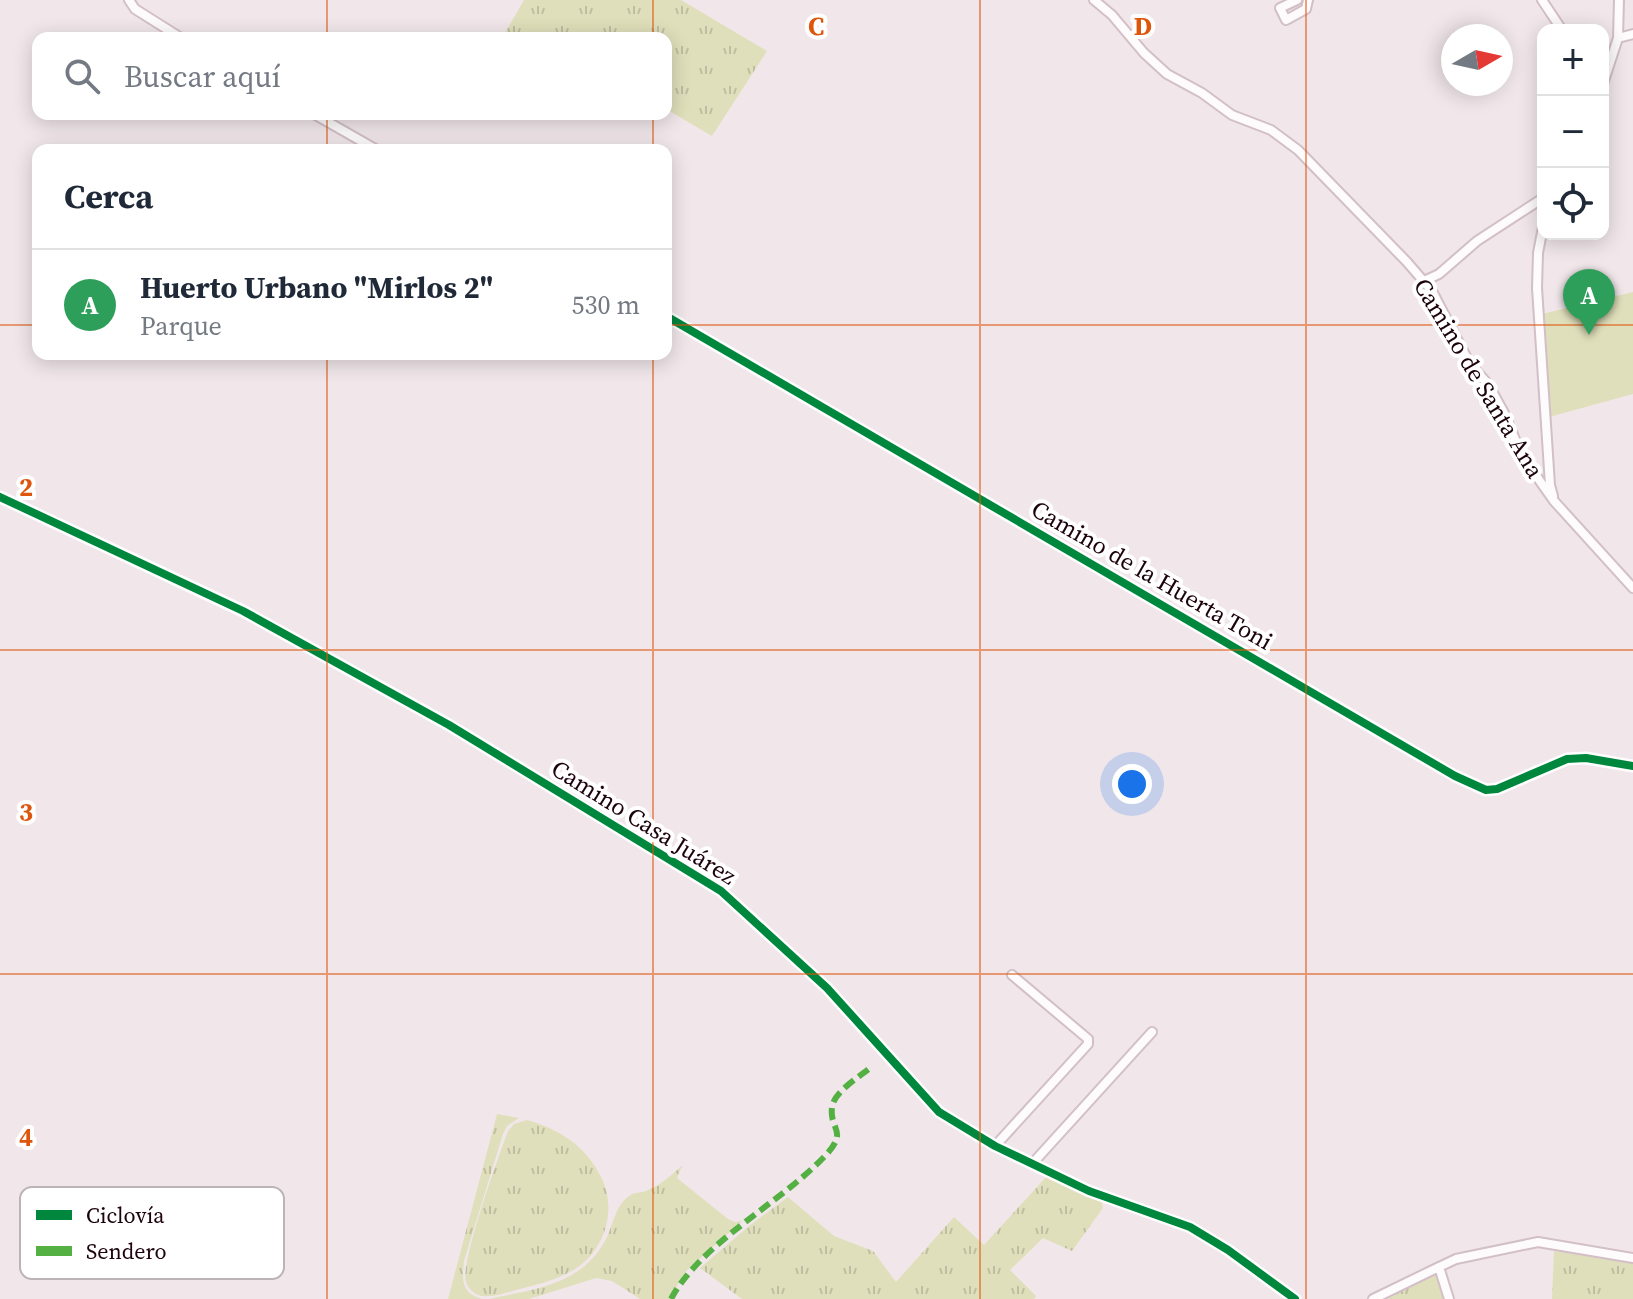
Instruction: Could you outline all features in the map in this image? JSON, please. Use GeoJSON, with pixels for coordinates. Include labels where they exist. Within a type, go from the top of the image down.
{"type":"FeatureCollection","features":[{"type":"Feature","properties":{"kind":"street"},"geometry":{"type":"LineString","coordinates":[[129,0],[135,9],[171,32]]}},
{"type":"Feature","properties":{"kind":"street","name":"Camino de Santa Ana"},"geometry":{"type":"LineString","coordinates":[[1094,0],[1167,74],[1202,93],[1232,115],[1271,130],[1298,150],[1424,281],[1470,364],[1493,394],[1523,455],[1554,501],[1633,588]]}},
{"type":"Feature","properties":{"kind":"street"},"geometry":{"type":"LineString","coordinates":[[1297,0],[1280,8],[1286,20],[1306,9],[1308,0]]}},
{"type":"Feature","properties":{"kind":"street"},"geometry":{"type":"LineString","coordinates":[[1542,0],[1558,24]]}},
{"type":"Feature","properties":{"kind":"street"},"geometry":{"type":"LineString","coordinates":[[1609,66],[1618,38],[1619,0]]}},
{"type":"Feature","properties":{"kind":"street"},"geometry":{"type":"LineString","coordinates":[[1618,38],[1633,34]]}},
{"type":"Feature","properties":{"kind":"street"},"geometry":{"type":"LineString","coordinates":[[324,120],[366,144]]}},
{"type":"Feature","properties":{"kind":"street"},"geometry":{"type":"LineString","coordinates":[[1424,281],[1439,274],[1477,241],[1537,202]]}},
{"type":"Feature","properties":{"kind":"street"},"geometry":{"type":"LineString","coordinates":[[1540,240],[1537,288],[1550,485],[1554,501]]}},
{"type":"Feature","properties":{"kind":"street","name":"Camino de la Huerta Toni"},"geometry":{"type":"LineString","coordinates":[[672,319],[1455,776],[1486,790],[1497,789],[1567,759],[1586,758],[1633,766]]}},
{"type":"Feature","properties":{"kind":"street","name":"Camino Casa Juárez"},"geometry":{"type":"LineString","coordinates":[[0,497],[243,611],[449,725],[721,891],[827,988],[939,1112],[995,1146],[1089,1191],[1190,1227],[1228,1250],[1295,1299]]}},
{"type":"Feature","properties":{"kind":"street"},"geometry":{"type":"LineString","coordinates":[[995,1146],[1088,1044],[1088,1039],[1012,975]]}},
{"type":"Feature","properties":{"kind":"street"},"geometry":{"type":"LineString","coordinates":[[1032,1164],[1152,1032]]}},
{"type":"Feature","properties":{"kind":"street"},"geometry":{"type":"LineString","coordinates":[[1373,1299],[1469,1256],[1538,1242],[1633,1258]]}},
{"type":"Feature","properties":{"kind":"street"},"geometry":{"type":"LineString","coordinates":[[1439,1267],[1449,1299]]}},
{"type":"Feature","properties":{"kind":"green space"},"geometry":{"type":"Polygon","coordinates":[[[524,0],[681,0],[767,51],[712,136],[672,113],[672,32],[505,32],[524,0]]]}},
{"type":"Feature","properties":{"kind":"green space"},"geometry":{"type":"Polygon","coordinates":[[[1633,292],[1633,394],[1549,417],[1542,314],[1633,292]]]}},
{"type":"Feature","properties":{"kind":"green space"},"geometry":{"type":"Polygon","coordinates":[[[497,1114],[519,1118],[507,1126],[503,1134],[464,1261],[464,1285],[470,1293],[482,1299],[448,1299],[497,1114]]]}},
{"type":"Feature","properties":{"kind":"green space"},"geometry":{"type":"Polygon","coordinates":[[[527,1120],[550,1128],[588,1156],[606,1191],[608,1219],[590,1257],[566,1274],[499,1295],[478,1295],[466,1282],[474,1232],[508,1131],[514,1124],[527,1120]]]}},
{"type":"Feature","properties":{"kind":"green space"},"geometry":{"type":"Polygon","coordinates":[[[682,1166],[677,1178],[728,1219],[742,1221],[686,1271],[669,1299],[640,1299],[612,1281],[596,1278],[529,1299],[489,1299],[540,1288],[571,1276],[596,1254],[624,1200],[656,1186],[682,1166]]]}},
{"type":"Feature","properties":{"kind":"green space"},"geometry":{"type":"Polygon","coordinates":[[[1047,1176],[1101,1201],[1103,1208],[1072,1251],[1043,1238],[1010,1270],[1036,1296],[1034,1299],[742,1299],[700,1268],[788,1197],[834,1236],[873,1251],[896,1282],[954,1217],[984,1245],[1047,1176]]]}},
{"type":"Feature","properties":{"kind":"green space"},"geometry":{"type":"Polygon","coordinates":[[[1554,1251],[1633,1261],[1633,1299],[1552,1299],[1554,1251]]]}},
{"type":"Feature","properties":{"kind":"green space"},"geometry":{"type":"Polygon","coordinates":[[[1436,1275],[1446,1299],[1381,1299],[1436,1275]]]}},
{"type":"Feature","properties":{"kind":"marked path"},"geometry":{"type":"LineString","coordinates":[[671,1299],[701,1260],[806,1174],[832,1148],[837,1136],[832,1115],[834,1101],[870,1068]]}},
{"type":"Feature","properties":{"kind":"cycle path"},"geometry":{"type":"LineString","coordinates":[[672,319],[1455,776],[1486,790],[1497,789],[1567,759],[1586,758],[1633,766]]}},
{"type":"Feature","properties":{"kind":"cycle path"},"geometry":{"type":"LineString","coordinates":[[0,497],[243,611],[449,725],[721,891],[827,988],[939,1112],[995,1146],[1089,1191],[1190,1227],[1228,1250],[1295,1299]]}},
{"type":"Feature","properties":{"kind":"place","name":"Huerto Urbano \"Mirlos 2\""},"geometry":{"type":"Point","coordinates":[1589,335]}}]}
